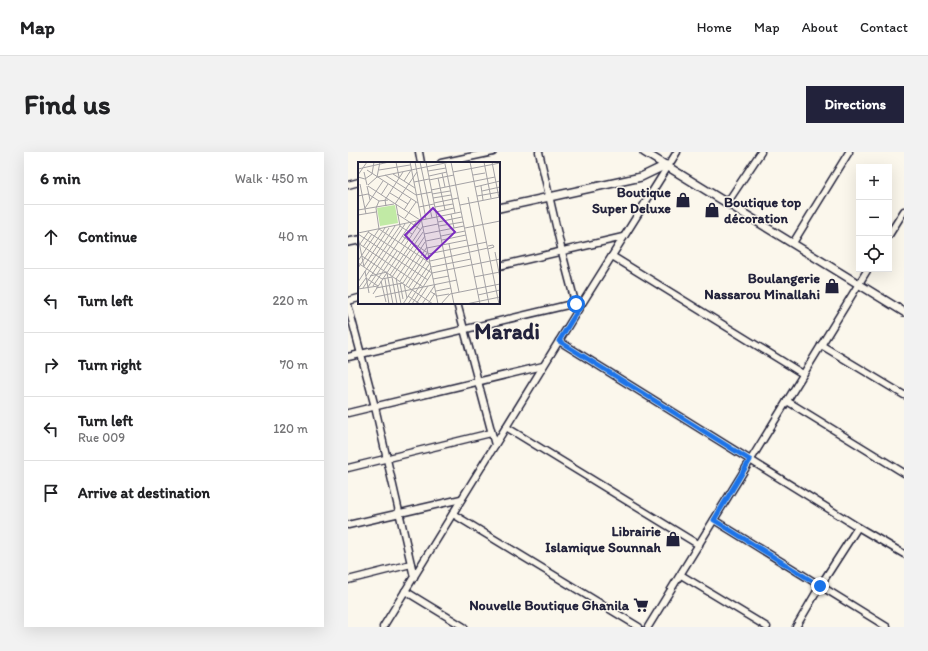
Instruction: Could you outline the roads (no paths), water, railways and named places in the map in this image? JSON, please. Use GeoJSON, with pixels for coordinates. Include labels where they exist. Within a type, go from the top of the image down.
{"type":"FeatureCollection","features":[{"type":"Feature","properties":{"kind":"street"},"geometry":{"type":"LineString","coordinates":[[419,152],[421,162]]}},
{"type":"Feature","properties":{"kind":"street"},"geometry":{"type":"LineString","coordinates":[[447,162],[493,152]]}},
{"type":"Feature","properties":{"kind":"street"},"geometry":{"type":"LineString","coordinates":[[539,152],[562,252],[577,307]]}},
{"type":"Feature","properties":{"kind":"street"},"geometry":{"type":"LineString","coordinates":[[644,152],[652,155],[667,166],[904,312]]}},
{"type":"Feature","properties":{"kind":"street"},"geometry":{"type":"LineString","coordinates":[[383,627],[559,341],[577,307],[612,256],[677,152]]}},
{"type":"Feature","properties":{"kind":"street"},"geometry":{"type":"LineString","coordinates":[[727,203],[762,152]]}},
{"type":"Feature","properties":{"kind":"street"},"geometry":{"type":"LineString","coordinates":[[793,243],[849,152]]}},
{"type":"Feature","properties":{"kind":"street"},"geometry":{"type":"LineString","coordinates":[[500,208],[641,177],[667,166]]}},
{"type":"Feature","properties":{"kind":"street"},"geometry":{"type":"LineString","coordinates":[[348,185],[358,182]]}},
{"type":"Feature","properties":{"kind":"street"},"geometry":{"type":"LineString","coordinates":[[892,232],[901,221],[904,211]]}},
{"type":"Feature","properties":{"kind":"street"},"geometry":{"type":"LineString","coordinates":[[500,266],[623,238]]}},
{"type":"Feature","properties":{"kind":"street"},"geometry":{"type":"LineString","coordinates":[[348,242],[358,240]]}},
{"type":"Feature","properties":{"kind":"street"},"geometry":{"type":"LineString","coordinates":[[612,256],[803,374]]}},
{"type":"Feature","properties":{"kind":"street"},"geometry":{"type":"LineString","coordinates":[[648,627],[866,272]]}},
{"type":"Feature","properties":{"kind":"street"},"geometry":{"type":"LineString","coordinates":[[348,301],[358,298]]}},
{"type":"Feature","properties":{"kind":"street"},"geometry":{"type":"LineString","coordinates":[[457,304],[495,445]]}},
{"type":"Feature","properties":{"kind":"street"},"geometry":{"type":"LineString","coordinates":[[348,305],[387,459],[414,576]]}},
{"type":"Feature","properties":{"kind":"street"},"geometry":{"type":"LineString","coordinates":[[348,357],[465,329],[577,307]]}},
{"type":"Feature","properties":{"kind":"street"},"geometry":{"type":"LineString","coordinates":[[559,341],[858,528],[904,554]]}},
{"type":"Feature","properties":{"kind":"street"},"geometry":{"type":"LineString","coordinates":[[821,345],[904,395]]}},
{"type":"Feature","properties":{"kind":"street"},"geometry":{"type":"LineString","coordinates":[[348,413],[543,366]]}},
{"type":"Feature","properties":{"kind":"street"},"geometry":{"type":"LineString","coordinates":[[787,401],[904,473]]}},
{"type":"Feature","properties":{"kind":"street"},"geometry":{"type":"LineString","coordinates":[[506,427],[699,545]]}},
{"type":"Feature","properties":{"kind":"street"},"geometry":{"type":"LineString","coordinates":[[348,468],[491,434]]}},
{"type":"Feature","properties":{"kind":"street"},"geometry":{"type":"LineString","coordinates":[[348,525],[462,499]]}},
{"type":"Feature","properties":{"kind":"street"},"geometry":{"type":"LineString","coordinates":[[453,514],[639,627]]}},
{"type":"Feature","properties":{"kind":"street"},"geometry":{"type":"LineString","coordinates":[[714,520],[887,627]]}},
{"type":"Feature","properties":{"kind":"street"},"geometry":{"type":"LineString","coordinates":[[796,627],[820,586],[858,528]]}},
{"type":"Feature","properties":{"kind":"street"},"geometry":{"type":"LineString","coordinates":[[348,580],[411,564]]}},
{"type":"Feature","properties":{"kind":"street"},"geometry":{"type":"LineString","coordinates":[[681,575],[766,627]]}},
{"type":"Feature","properties":{"kind":"street"},"geometry":{"type":"LineString","coordinates":[[405,592],[464,627]]}},
{"type":"Feature","properties":{"kind":"place","name":"Boutique Super Deluxe"},"geometry":{"type":"Point","coordinates":[683,200]}},
{"type":"Feature","properties":{"kind":"place","name":"Boutique top décoration"},"geometry":{"type":"Point","coordinates":[712,210]}},
{"type":"Feature","properties":{"kind":"place","name":"Boulangerie Nassarou Minallahi"},"geometry":{"type":"Point","coordinates":[832,286]}},
{"type":"Feature","properties":{"kind":"place","name":"Librairie Islamique Sounnah"},"geometry":{"type":"Point","coordinates":[673,539]}},
{"type":"Feature","properties":{"kind":"place","name":"Nouvelle Boutique Ghanila"},"geometry":{"type":"Point","coordinates":[641,605]}},
{"type":"Feature","properties":{"kind":"district","name":"Maradi"},"geometry":{"type":"Point","coordinates":[507,331]}}]}
